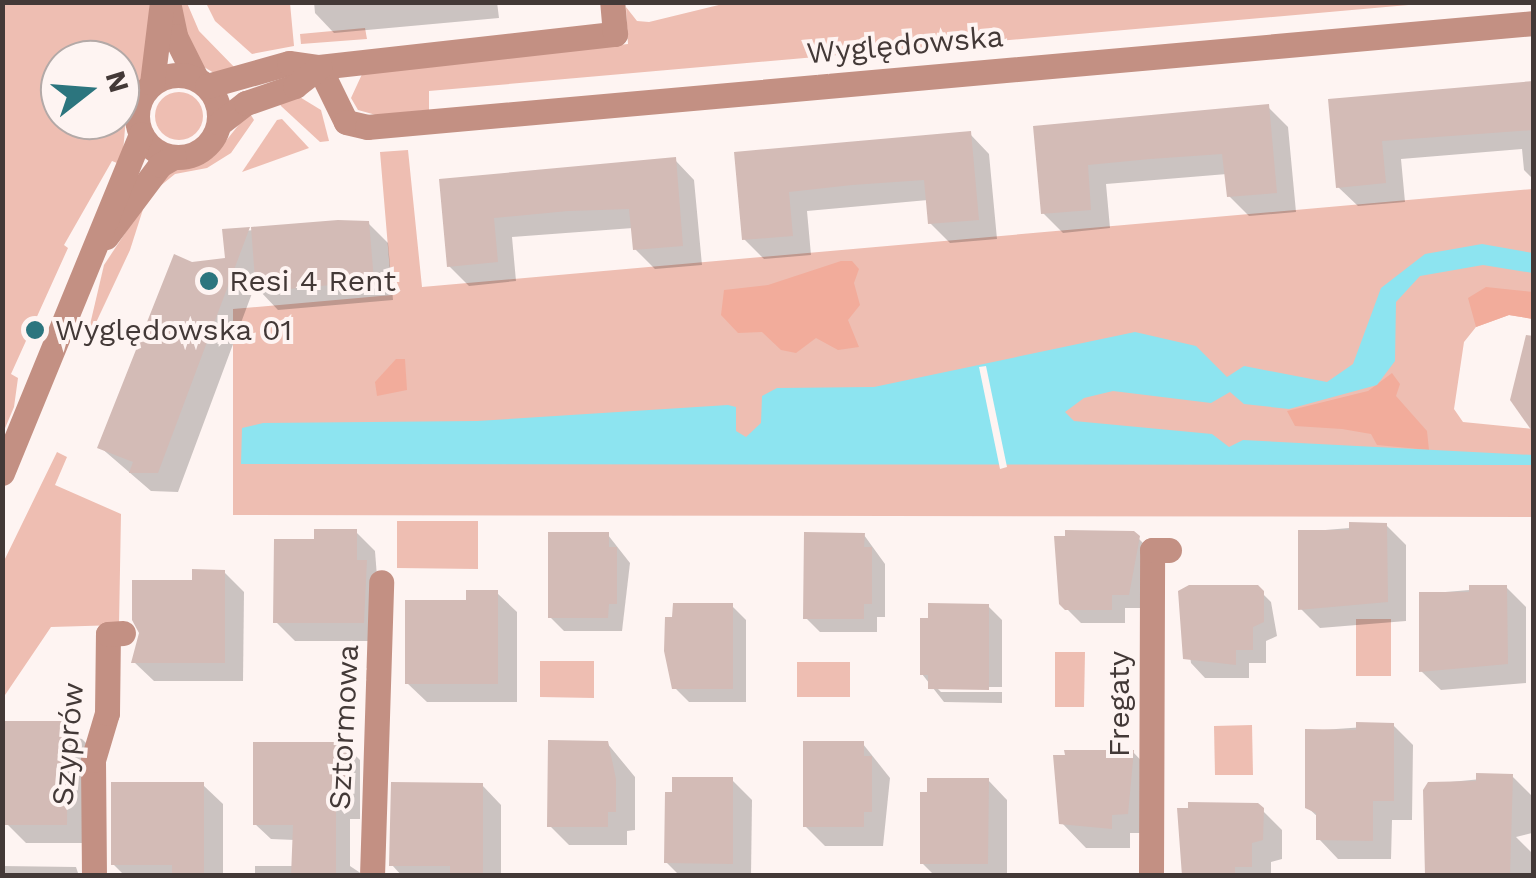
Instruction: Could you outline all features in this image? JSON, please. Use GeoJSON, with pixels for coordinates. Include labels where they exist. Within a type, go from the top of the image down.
{"type":"FeatureCollection","features":[{"type":"Feature","properties":{"kind":"street"},"geometry":{"type":"LineString","coordinates":[[165,2],[174,36],[202,82],[220,123]]}},
{"type":"Feature","properties":{"kind":"street"},"geometry":{"type":"LineString","coordinates":[[2,472],[97,249],[141,134],[138,104],[152,83],[165,2]]}},
{"type":"Feature","properties":{"kind":"street"},"geometry":{"type":"LineString","coordinates":[[152,83],[166,76],[202,82],[290,63],[318,67],[615,34],[612,2]]}},
{"type":"Feature","properties":{"kind":"street","name":"Wyględowska"},"geometry":{"type":"LineString","coordinates":[[318,67],[346,122],[367,127],[1534,23]]}},
{"type":"Feature","properties":{"kind":"street"},"geometry":{"type":"LineString","coordinates":[[97,249],[160,165],[203,149],[220,123],[246,104],[295,86],[318,67]]}},
{"type":"Feature","properties":{"kind":"street"},"geometry":{"type":"LineString","coordinates":[[141,134],[174,157]]}},
{"type":"Feature","properties":{"kind":"street","name":"Fregaty"},"geometry":{"type":"LineString","coordinates":[[1151,876],[1152,550],[1169,550]]}},
{"type":"Feature","properties":{"kind":"street","name":"Sztormowa"},"geometry":{"type":"LineString","coordinates":[[372,876],[382,582]]}},
{"type":"Feature","properties":{"kind":"street","name":"Szyprów"},"geometry":{"type":"LineString","coordinates":[[94,876],[94,760],[107,713],[108,634],[123,634]]}},
{"type":"Feature","properties":{"kind":"shaded area"},"geometry":{"type":"Polygon","coordinates":[[[731,2],[1431,3],[429,91],[429,110],[376,115],[358,110],[351,98],[363,72],[628,44],[626,7],[637,21],[649,22],[731,2]]]}},
{"type":"Feature","properties":{"kind":"shaded area"},"geometry":{"type":"Polygon","coordinates":[[[2,3],[150,3],[146,70],[140,81],[140,40],[40,40],[40,140],[124,140],[122,165],[112,161],[64,245],[68,248],[11,374],[18,378],[14,407],[3,433],[2,3]]]}},
{"type":"Feature","properties":{"kind":"shaded area"},"geometry":{"type":"Polygon","coordinates":[[[180,3],[187,3],[199,31],[239,72],[214,73],[204,67],[188,46],[180,3]]]}},
{"type":"Feature","properties":{"kind":"shaded area"},"geometry":{"type":"Polygon","coordinates":[[[206,3],[290,3],[294,46],[252,54],[215,21],[206,3]]]}},
{"type":"Feature","properties":{"kind":"shaded area"},"geometry":{"type":"Polygon","coordinates":[[[365,28],[367,39],[301,44],[300,34],[365,28]]]}},
{"type":"Feature","properties":{"kind":"shaded area"},"geometry":{"type":"Polygon","coordinates":[[[179,92],[196,99],[203,116],[196,133],[179,140],[162,133],[155,116],[162,99],[179,92]]]}},
{"type":"Feature","properties":{"kind":"shaded area"},"geometry":{"type":"Polygon","coordinates":[[[298,96],[321,110],[329,141],[320,142],[278,100],[298,96]]]}},
{"type":"Feature","properties":{"kind":"shaded area"},"geometry":{"type":"Polygon","coordinates":[[[249,112],[254,120],[231,153],[207,168],[175,174],[154,191],[170,172],[213,157],[249,112]]]}},
{"type":"Feature","properties":{"kind":"shaded area"},"geometry":{"type":"Polygon","coordinates":[[[282,119],[309,148],[242,172],[277,120],[282,119]]]}},
{"type":"Feature","properties":{"kind":"shaded area"},"geometry":{"type":"Polygon","coordinates":[[[408,150],[422,287],[1533,189],[1533,319],[1509,315],[1476,327],[1464,342],[1454,409],[1463,422],[1533,429],[1533,517],[233,515],[233,309],[392,295],[380,152],[408,150]]]}},
{"type":"Feature","properties":{"kind":"shaded area"},"geometry":{"type":"Polygon","coordinates":[[[145,203],[130,250],[85,346],[104,265],[145,203]]]}},
{"type":"Feature","properties":{"kind":"shaded area"},"geometry":{"type":"Polygon","coordinates":[[[841,261],[852,261],[859,269],[854,283],[860,305],[848,320],[859,347],[838,350],[816,338],[796,353],[781,350],[762,332],[738,333],[721,315],[724,290],[768,285],[841,261]]]}},
{"type":"Feature","properties":{"kind":"shaded area"},"geometry":{"type":"Polygon","coordinates":[[[1486,287],[1533,292],[1533,319],[1509,315],[1476,327],[1468,298],[1486,287]]]}},
{"type":"Feature","properties":{"kind":"shaded area"},"geometry":{"type":"Polygon","coordinates":[[[396,359],[405,359],[407,390],[377,396],[375,382],[396,359]]]}},
{"type":"Feature","properties":{"kind":"shaded area"},"geometry":{"type":"Polygon","coordinates":[[[1392,373],[1400,384],[1396,396],[1427,431],[1429,450],[1377,445],[1371,434],[1295,426],[1287,411],[1368,391],[1392,373]]]}},
{"type":"Feature","properties":{"kind":"shaded area"},"geometry":{"type":"Polygon","coordinates":[[[57,452],[67,457],[55,485],[121,514],[119,625],[51,627],[3,698],[3,563],[57,452]]]}},
{"type":"Feature","properties":{"kind":"shaded area"},"geometry":{"type":"Polygon","coordinates":[[[397,521],[478,521],[478,569],[397,568],[397,521]]]}},
{"type":"Feature","properties":{"kind":"shaded area"},"geometry":{"type":"Polygon","coordinates":[[[1356,619],[1391,619],[1391,676],[1356,676],[1356,619]]]}},
{"type":"Feature","properties":{"kind":"shaded area"},"geometry":{"type":"Polygon","coordinates":[[[1055,652],[1085,652],[1084,707],[1055,707],[1055,652]]]}},
{"type":"Feature","properties":{"kind":"shaded area"},"geometry":{"type":"Polygon","coordinates":[[[540,661],[594,661],[594,698],[540,697],[540,661]]]}},
{"type":"Feature","properties":{"kind":"shaded area"},"geometry":{"type":"Polygon","coordinates":[[[797,662],[850,662],[850,697],[797,697],[797,662]]]}},
{"type":"Feature","properties":{"kind":"shaded area"},"geometry":{"type":"Polygon","coordinates":[[[1252,725],[1253,775],[1215,775],[1214,726],[1252,725]]]}},
{"type":"Feature","properties":{"kind":"water"},"geometry":{"type":"Polygon","coordinates":[[[1482,244],[1533,253],[1533,273],[1483,265],[1420,276],[1396,302],[1395,361],[1377,385],[1289,409],[1244,404],[1230,392],[1211,403],[1113,391],[1084,398],[1065,412],[1074,421],[1212,434],[1229,447],[1243,440],[1533,455],[1533,465],[241,464],[242,428],[263,423],[477,421],[728,405],[736,407],[736,431],[746,437],[761,423],[762,396],[777,388],[874,387],[1135,332],[1196,346],[1227,377],[1244,366],[1327,382],[1353,364],[1381,288],[1425,254],[1482,244]]]}},
{"type":"Feature","properties":{"kind":"pier"},"geometry":{"type":"Polygon","coordinates":[[[986,366],[1007,467],[1000,469],[979,367],[986,366]]]}},
{"type":"Feature","properties":{"kind":"building"},"geometry":{"type":"Polygon","coordinates":[[[1534,81],[1534,130],[1382,141],[1386,183],[1336,188],[1328,99],[1534,81]]]}},
{"type":"Feature","properties":{"kind":"building"},"geometry":{"type":"Polygon","coordinates":[[[1269,104],[1277,193],[1227,197],[1222,154],[1150,159],[1088,165],[1091,210],[1041,214],[1033,126],[1269,104]]]}},
{"type":"Feature","properties":{"kind":"building"},"geometry":{"type":"Polygon","coordinates":[[[971,131],[979,220],[928,224],[924,180],[852,185],[789,192],[793,236],[742,240],[734,152],[971,131]]]}},
{"type":"Feature","properties":{"kind":"building"},"geometry":{"type":"Polygon","coordinates":[[[676,157],[683,246],[633,250],[629,209],[568,211],[494,218],[498,262],[447,267],[439,179],[676,157]]]}},
{"type":"Feature","properties":{"kind":"building"},"geometry":{"type":"Polygon","coordinates":[[[369,221],[374,281],[256,292],[251,227],[369,221]]]}},
{"type":"Feature","properties":{"kind":"building"},"geometry":{"type":"Polygon","coordinates":[[[250,227],[158,473],[129,473],[133,462],[97,448],[174,254],[192,262],[225,258],[222,229],[250,227]]]}},
{"type":"Feature","properties":{"kind":"building"},"geometry":{"type":"Polygon","coordinates":[[[1526,335],[1534,336],[1534,434],[1510,400],[1526,335]]]}},
{"type":"Feature","properties":{"kind":"building"},"geometry":{"type":"Polygon","coordinates":[[[1349,522],[1387,523],[1388,602],[1298,610],[1298,530],[1349,530],[1349,522]]]}},
{"type":"Feature","properties":{"kind":"building"},"geometry":{"type":"Polygon","coordinates":[[[314,529],[357,529],[357,560],[367,560],[364,623],[273,623],[274,539],[314,539],[314,529]]]}},
{"type":"Feature","properties":{"kind":"building"},"geometry":{"type":"Polygon","coordinates":[[[1065,530],[1134,531],[1140,536],[1129,595],[1112,595],[1112,610],[1065,610],[1059,604],[1054,536],[1065,536],[1065,530]]]}},
{"type":"Feature","properties":{"kind":"building"},"geometry":{"type":"Polygon","coordinates":[[[548,532],[609,532],[609,547],[617,547],[617,604],[609,604],[608,618],[548,618],[548,532]]]}},
{"type":"Feature","properties":{"kind":"building"},"geometry":{"type":"Polygon","coordinates":[[[804,532],[865,533],[864,547],[872,547],[872,604],[864,604],[864,619],[803,619],[804,532]]]}},
{"type":"Feature","properties":{"kind":"building"},"geometry":{"type":"Polygon","coordinates":[[[192,569],[225,570],[225,663],[131,663],[139,633],[132,620],[132,580],[192,580],[192,569]]]}},
{"type":"Feature","properties":{"kind":"building"},"geometry":{"type":"Polygon","coordinates":[[[1189,585],[1258,585],[1264,591],[1264,622],[1253,627],[1253,650],[1236,650],[1236,665],[1183,659],[1178,591],[1189,585]]]}},
{"type":"Feature","properties":{"kind":"building"},"geometry":{"type":"Polygon","coordinates":[[[1469,585],[1507,585],[1508,664],[1419,672],[1419,592],[1469,592],[1469,585]]]}},
{"type":"Feature","properties":{"kind":"building"},"geometry":{"type":"Polygon","coordinates":[[[466,590],[498,590],[498,684],[405,684],[405,600],[466,600],[466,590]]]}},
{"type":"Feature","properties":{"kind":"building"},"geometry":{"type":"Polygon","coordinates":[[[673,603],[733,603],[733,689],[672,689],[664,651],[665,617],[672,617],[673,603]]]}},
{"type":"Feature","properties":{"kind":"building"},"geometry":{"type":"Polygon","coordinates":[[[928,603],[989,604],[989,690],[928,689],[928,675],[920,675],[920,618],[928,618],[928,603]]]}},
{"type":"Feature","properties":{"kind":"building"},"geometry":{"type":"Polygon","coordinates":[[[5,721],[68,721],[67,825],[4,825],[5,721]]]}},
{"type":"Feature","properties":{"kind":"building"},"geometry":{"type":"Polygon","coordinates":[[[1356,722],[1394,723],[1394,801],[1373,801],[1373,841],[1316,840],[1316,813],[1305,808],[1305,729],[1356,730],[1356,722]]]}},
{"type":"Feature","properties":{"kind":"building"},"geometry":{"type":"Polygon","coordinates":[[[548,740],[608,741],[616,779],[616,812],[608,812],[608,827],[547,827],[548,740]]]}},
{"type":"Feature","properties":{"kind":"building"},"geometry":{"type":"Polygon","coordinates":[[[803,741],[864,741],[864,756],[872,756],[872,812],[864,812],[864,827],[803,827],[803,741]]]}},
{"type":"Feature","properties":{"kind":"building"},"geometry":{"type":"Polygon","coordinates":[[[253,742],[346,742],[346,805],[336,805],[336,876],[291,876],[293,825],[253,825],[253,742]]]}},
{"type":"Feature","properties":{"kind":"building"},"geometry":{"type":"Polygon","coordinates":[[[1064,750],[1134,750],[1128,814],[1112,815],[1112,829],[1059,824],[1053,755],[1065,755],[1064,750]]]}},
{"type":"Feature","properties":{"kind":"building"},"geometry":{"type":"Polygon","coordinates":[[[1476,773],[1513,774],[1510,876],[1425,876],[1423,790],[1428,782],[1476,781],[1476,773]]]}},
{"type":"Feature","properties":{"kind":"building"},"geometry":{"type":"Polygon","coordinates":[[[672,777],[733,777],[733,864],[664,863],[665,792],[672,792],[672,777]]]}},
{"type":"Feature","properties":{"kind":"building"},"geometry":{"type":"Polygon","coordinates":[[[927,778],[989,778],[988,864],[920,864],[920,792],[927,792],[927,778]]]}},
{"type":"Feature","properties":{"kind":"building"},"geometry":{"type":"Polygon","coordinates":[[[111,782],[204,782],[204,876],[172,875],[172,865],[111,865],[111,782]]]}},
{"type":"Feature","properties":{"kind":"building"},"geometry":{"type":"Polygon","coordinates":[[[391,782],[483,783],[483,876],[450,876],[450,866],[389,866],[391,782]]]}},
{"type":"Feature","properties":{"kind":"building"},"geometry":{"type":"Polygon","coordinates":[[[1188,802],[1258,803],[1264,808],[1263,840],[1252,843],[1252,867],[1235,867],[1235,876],[1182,876],[1177,808],[1188,808],[1188,802]]]}},
{"type":"Feature","properties":{"kind":"place","name":"Resi 4 Rent"},"geometry":{"type":"Point","coordinates":[209,281]}},
{"type":"Feature","properties":{"kind":"place","name":"Wyględowska 01"},"geometry":{"type":"Point","coordinates":[35,330]}}]}
